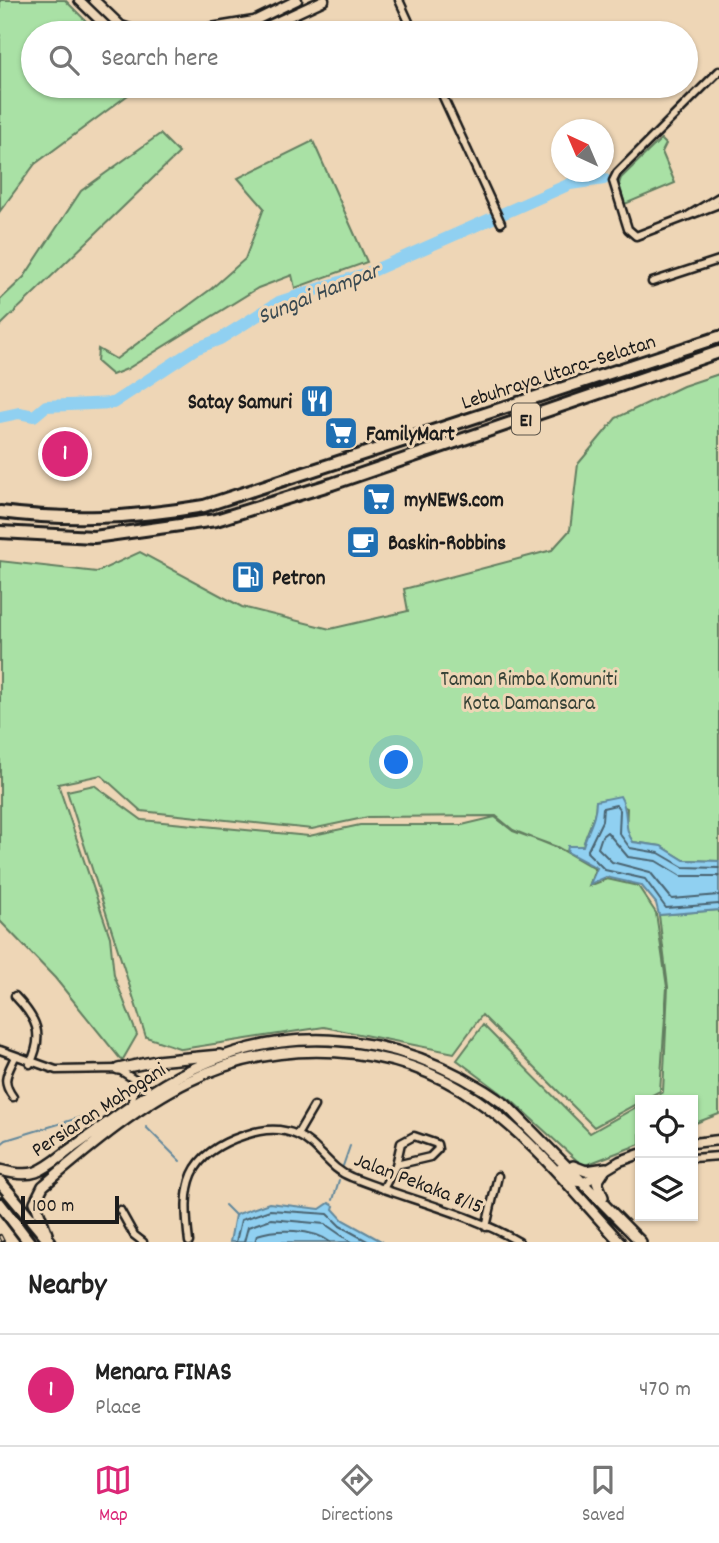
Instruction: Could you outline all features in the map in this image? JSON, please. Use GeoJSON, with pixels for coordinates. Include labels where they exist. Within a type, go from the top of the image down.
{"type":"FeatureCollection","features":[{"type":"Feature","properties":{"kind":"highway","name":"Lebuhraya Utara–Selatan"},"geometry":{"type":"LineString","coordinates":[[0,512],[92,520],[204,506],[719,337]]}},
{"type":"Feature","properties":{"kind":"highway","name":"Lebuhraya Utara–Selatan"},"geometry":{"type":"LineString","coordinates":[[0,532],[94,537],[216,520],[274,504],[719,352]]}},
{"type":"Feature","properties":{"kind":"highway"},"geometry":{"type":"LineString","coordinates":[[0,1182],[50,1242]]}},
{"type":"Feature","properties":{"kind":"highway"},"geometry":{"type":"LineString","coordinates":[[0,1205],[29,1242]]}},
{"type":"Feature","properties":{"kind":"main road","name":"Persiaran Mahogani"},"geometry":{"type":"LineString","coordinates":[[0,1170],[13,1173],[37,1171],[152,1092],[231,1054],[274,1044],[326,1038],[363,1043],[416,1056],[440,1064],[483,1088],[506,1105],[563,1160],[642,1242]]}},
{"type":"Feature","properties":{"kind":"main road","name":"Persiaran Mahogani"},"geometry":{"type":"LineString","coordinates":[[50,1242],[36,1213],[34,1202],[43,1186],[167,1093],[217,1069],[264,1057],[327,1051],[359,1054],[413,1066],[454,1085],[496,1114],[536,1151],[620,1242]]}},
{"type":"Feature","properties":{"kind":"main road"},"geometry":{"type":"LineString","coordinates":[[118,1069],[156,1061],[231,1054]]}},
{"type":"Feature","properties":{"kind":"main road"},"geometry":{"type":"LineString","coordinates":[[536,1151],[573,1181],[584,1182],[587,1197],[626,1242]]}},
{"type":"Feature","properties":{"kind":"main road"},"geometry":{"type":"LineString","coordinates":[[563,1160],[581,1170],[606,1168]]}},
{"type":"Feature","properties":{"kind":"main road"},"geometry":{"type":"LineString","coordinates":[[606,1168],[597,1182],[608,1206]]}},
{"type":"Feature","properties":{"kind":"street"},"geometry":{"type":"LineString","coordinates":[[79,0],[101,21]]}},
{"type":"Feature","properties":{"kind":"street"},"geometry":{"type":"LineString","coordinates":[[254,21],[297,0]]}},
{"type":"Feature","properties":{"kind":"street"},"geometry":{"type":"LineString","coordinates":[[277,21],[324,0]]}},
{"type":"Feature","properties":{"kind":"street"},"geometry":{"type":"LineString","coordinates":[[399,0],[409,21]]}},
{"type":"Feature","properties":{"kind":"street"},"geometry":{"type":"LineString","coordinates":[[94,1],[116,21]]}},
{"type":"Feature","properties":{"kind":"street"},"geometry":{"type":"LineString","coordinates":[[698,92],[719,71]]}},
{"type":"Feature","properties":{"kind":"street"},"geometry":{"type":"LineString","coordinates":[[444,98],[501,223]]}},
{"type":"Feature","properties":{"kind":"street"},"geometry":{"type":"LineString","coordinates":[[692,98],[617,173],[613,181],[628,229],[633,235],[639,236],[719,204]]}},
{"type":"Feature","properties":{"kind":"street"},"geometry":{"type":"LineString","coordinates":[[681,220],[719,197]]}},
{"type":"Feature","properties":{"kind":"street"},"geometry":{"type":"LineString","coordinates":[[652,282],[719,260]]}},
{"type":"Feature","properties":{"kind":"street"},"geometry":{"type":"LineString","coordinates":[[15,996],[33,1015],[37,1025],[38,1043],[30,1064]]}},
{"type":"Feature","properties":{"kind":"street"},"geometry":{"type":"LineString","coordinates":[[0,1050],[30,1064],[73,1072],[118,1069],[152,1092],[167,1093]]}},
{"type":"Feature","properties":{"kind":"street"},"geometry":{"type":"LineString","coordinates":[[13,1097],[4,1078],[15,1057]]}},
{"type":"Feature","properties":{"kind":"street"},"geometry":{"type":"LineString","coordinates":[[132,1105],[134,1082]]}},
{"type":"Feature","properties":{"kind":"street"},"geometry":{"type":"LineString","coordinates":[[190,1242],[186,1217],[189,1188],[193,1171],[202,1157],[225,1141],[257,1131],[272,1129],[298,1135],[314,1106]]}},
{"type":"Feature","properties":{"kind":"street","name":"Jalan Pekaka 8/15"},"geometry":{"type":"LineString","coordinates":[[298,1135],[347,1176],[486,1227],[519,1242]]}},
{"type":"Feature","properties":{"kind":"street"},"geometry":{"type":"LineString","coordinates":[[383,1189],[396,1165],[397,1148],[414,1136],[433,1142],[438,1149],[430,1157],[396,1165]]}},
{"type":"Feature","properties":{"kind":"street"},"geometry":{"type":"LineString","coordinates":[[698,1142],[719,1140]]}},
{"type":"Feature","properties":{"kind":"street"},"geometry":{"type":"LineString","coordinates":[[584,1182],[606,1168],[635,1155]]}},
{"type":"Feature","properties":{"kind":"street"},"geometry":{"type":"LineString","coordinates":[[698,1158],[719,1156]]}},
{"type":"Feature","properties":{"kind":"street"},"geometry":{"type":"LineString","coordinates":[[486,1227],[498,1176]]}},
{"type":"Feature","properties":{"kind":"street"},"geometry":{"type":"LineString","coordinates":[[120,1210],[130,1229],[143,1242]]}},
{"type":"Feature","properties":{"kind":"green space"},"geometry":{"type":"Polygon","coordinates":[[[0,0],[65,0],[86,21],[21,21],[21,98],[124,98],[35,164],[0,211],[0,0]]]}},
{"type":"Feature","properties":{"kind":"green space"},"geometry":{"type":"Polygon","coordinates":[[[160,134],[179,153],[0,326],[0,300],[24,277],[81,191],[160,134]]]}},
{"type":"Feature","properties":{"kind":"green space"},"geometry":{"type":"Polygon","coordinates":[[[661,139],[666,144],[662,152],[675,183],[625,204],[619,184],[621,178],[661,139]]]}},
{"type":"Feature","properties":{"kind":"green space"},"geometry":{"type":"Polygon","coordinates":[[[313,141],[367,262],[295,288],[292,275],[258,288],[127,369],[112,375],[97,362],[98,349],[116,359],[211,289],[245,259],[264,208],[238,178],[313,141]]]}},
{"type":"Feature","properties":{"kind":"green space","name":"Taman Rimba Komuniti Kota Damansara"},"geometry":{"type":"Polygon","coordinates":[[[719,374],[719,861],[684,860],[661,846],[633,842],[626,831],[627,808],[608,799],[596,801],[595,813],[583,846],[569,846],[567,852],[513,830],[496,816],[368,817],[312,829],[141,811],[101,775],[58,784],[110,937],[114,975],[137,1035],[122,1061],[55,978],[0,921],[0,561],[97,572],[140,552],[242,607],[330,629],[408,611],[404,589],[552,550],[570,530],[578,464],[616,418],[683,386],[719,374]]]}},
{"type":"Feature","properties":{"kind":"green space"},"geometry":{"type":"Polygon","coordinates":[[[94,785],[142,820],[309,836],[360,825],[462,825],[495,817],[513,831],[557,847],[595,869],[589,886],[607,879],[638,886],[656,913],[667,987],[660,1091],[653,1095],[635,1095],[635,1105],[594,1127],[482,1015],[454,1053],[324,1027],[182,1049],[146,1037],[67,791],[94,785]]]}},
{"type":"Feature","properties":{"kind":"green space"},"geometry":{"type":"Polygon","coordinates":[[[719,910],[719,1114],[698,1122],[698,1095],[658,1095],[663,1092],[668,987],[659,915],[719,910]]]}},
{"type":"Feature","properties":{"kind":"green space"},"geometry":{"type":"Polygon","coordinates":[[[483,1025],[590,1133],[635,1108],[635,1146],[583,1166],[512,1101],[457,1060],[483,1025]]]}},
{"type":"Feature","properties":{"kind":"water"},"geometry":{"type":"Polygon","coordinates":[[[620,796],[633,842],[661,846],[684,860],[719,861],[719,910],[659,915],[656,903],[641,885],[606,877],[590,884],[597,868],[567,852],[568,846],[583,846],[593,819],[596,801],[620,796]]]}},
{"type":"Feature","properties":{"kind":"water"},"geometry":{"type":"Polygon","coordinates":[[[269,1203],[320,1209],[329,1203],[343,1220],[383,1242],[230,1242],[235,1215],[269,1203]]]}},
{"type":"Feature","properties":{"kind":"waterway","name":"Sungai Hampar"},"geometry":{"type":"LineString","coordinates":[[0,417],[19,413],[34,416],[46,406],[113,403],[195,349],[220,339],[279,302],[368,273],[570,184],[584,182]]}},
{"type":"Feature","properties":{"kind":"waterway"},"geometry":{"type":"LineString","coordinates":[[0,1145],[6,1140],[95,1113]]}},
{"type":"Feature","properties":{"kind":"waterway"},"geometry":{"type":"LineString","coordinates":[[146,1127],[180,1161]]}},
{"type":"Feature","properties":{"kind":"waterway"},"geometry":{"type":"LineString","coordinates":[[343,1166],[350,1146]]}},
{"type":"Feature","properties":{"kind":"waterway"},"geometry":{"type":"LineString","coordinates":[[333,1200],[339,1180]]}},
{"type":"Feature","properties":{"kind":"waterway"},"geometry":{"type":"LineString","coordinates":[[225,1205],[235,1215]]}},
{"type":"Feature","properties":{"kind":"railway"},"geometry":{"type":"LineString","coordinates":[[0,1236],[3,1242]]}},
{"type":"Feature","properties":{"kind":"place","name":"Satay Samuri"},"geometry":{"type":"Point","coordinates":[317,401]}},
{"type":"Feature","properties":{"kind":"place","name":"FamilyMart"},"geometry":{"type":"Point","coordinates":[341,433]}},
{"type":"Feature","properties":{"kind":"place","name":"Menara FINAS"},"geometry":{"type":"Point","coordinates":[65,454]}},
{"type":"Feature","properties":{"kind":"place","name":"myNEWS.com"},"geometry":{"type":"Point","coordinates":[379,499]}},
{"type":"Feature","properties":{"kind":"place","name":"Baskin-Robbins"},"geometry":{"type":"Point","coordinates":[363,542]}},
{"type":"Feature","properties":{"kind":"place","name":"Petron"},"geometry":{"type":"Point","coordinates":[248,577]}}]}
